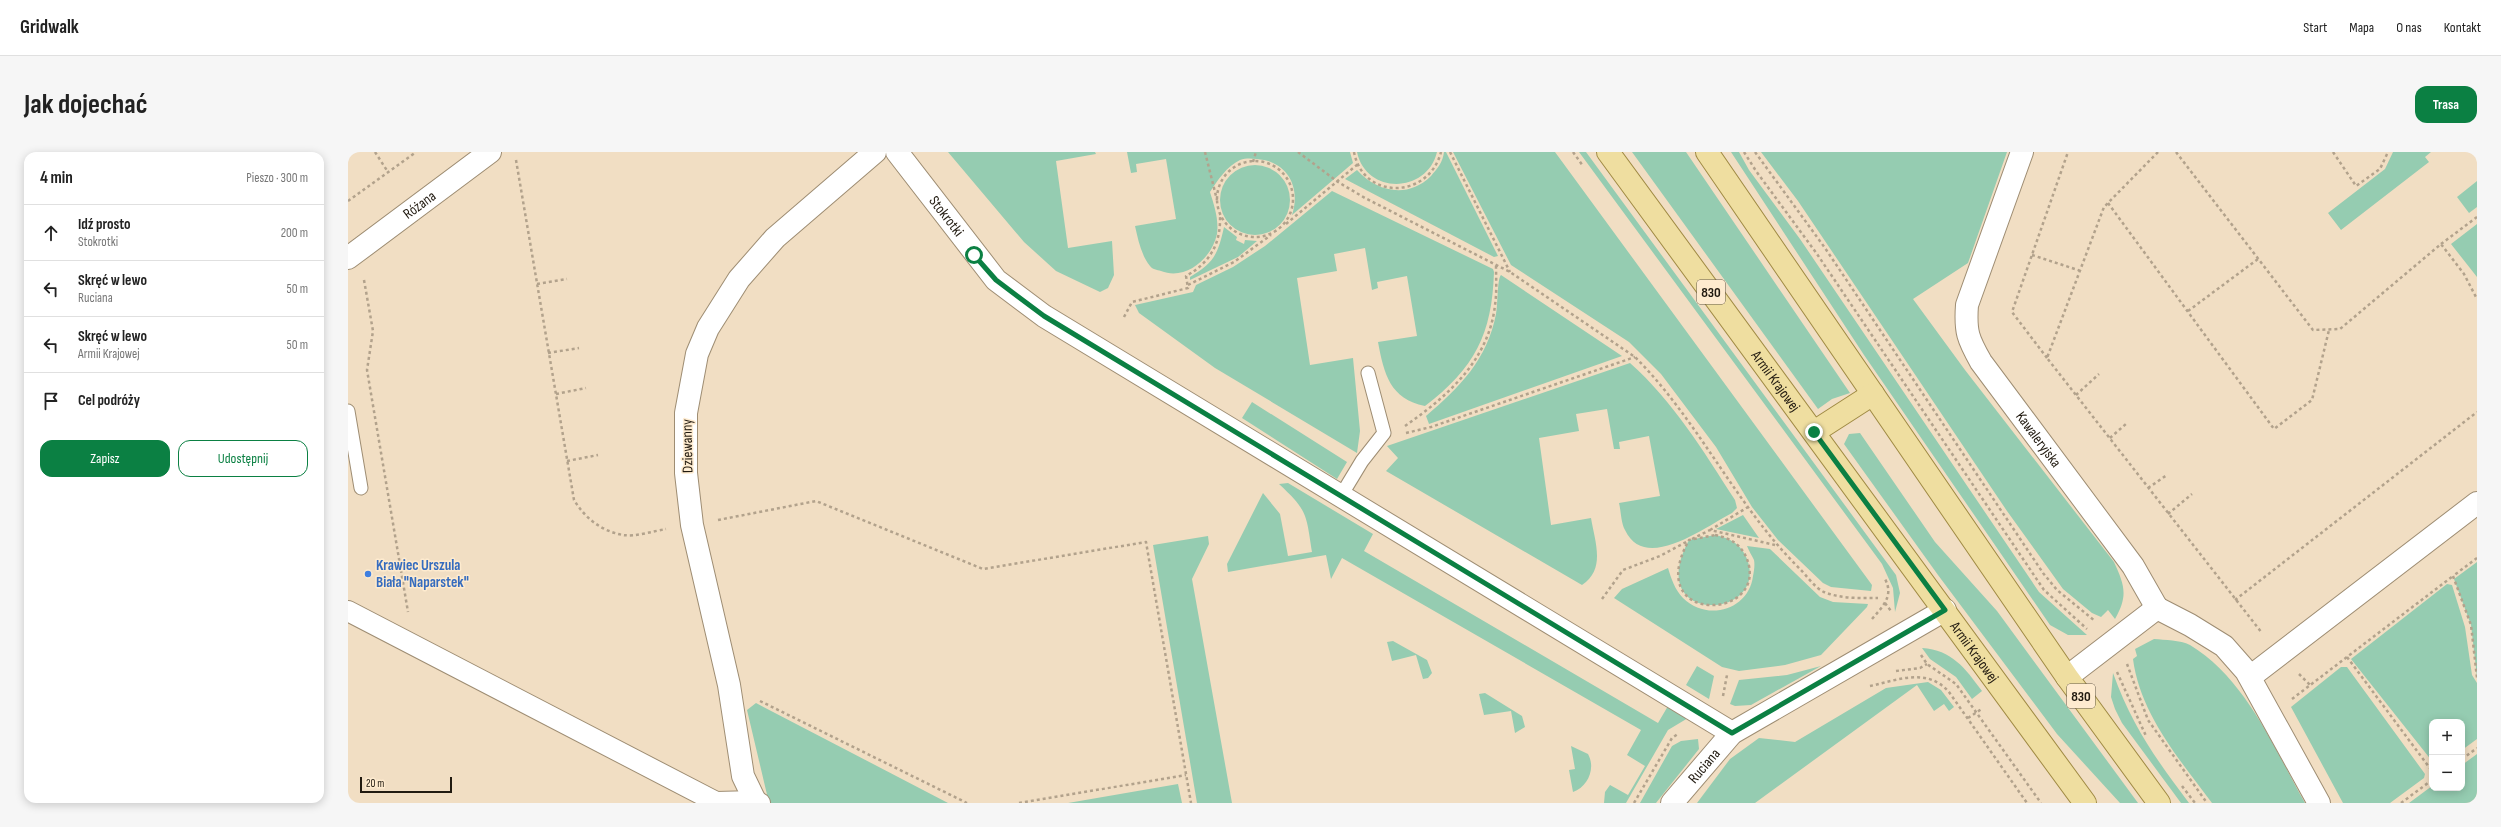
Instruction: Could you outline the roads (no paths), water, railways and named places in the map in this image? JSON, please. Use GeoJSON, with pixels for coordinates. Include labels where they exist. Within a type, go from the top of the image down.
{"type":"FeatureCollection","features":[{"type":"Feature","properties":{"kind":"main road","name":"Armii Krajowej"},"geometry":{"type":"LineString","coordinates":[[1608,152],[2085,803]]}},
{"type":"Feature","properties":{"kind":"main road","name":"830"},"geometry":{"type":"LineString","coordinates":[[1708,152],[2066,677],[2159,803]]}},
{"type":"Feature","properties":{"kind":"main road"},"geometry":{"type":"LineString","coordinates":[[1814,432],[1873,394]]}},
{"type":"Feature","properties":{"kind":"street","name":"Różana"},"geometry":{"type":"LineString","coordinates":[[348,258],[490,152]]}},
{"type":"Feature","properties":{"kind":"street","name":"Dziewanny"},"geometry":{"type":"LineString","coordinates":[[757,802],[743,776],[729,686],[692,525],[686,472],[686,413],[697,354],[708,328],[739,279],[775,238],[875,152]]}},
{"type":"Feature","properties":{"kind":"street","name":"Stokrotki"},"geometry":{"type":"LineString","coordinates":[[897,152],[996,280],[1044,316],[1342,494],[1711,718],[1732,733]]}},
{"type":"Feature","properties":{"kind":"street","name":"Kawaleryjska"},"geometry":{"type":"LineString","coordinates":[[2022,152],[1967,305],[1965,327],[1970,343],[1981,362],[2132,566],[2157,608]]}},
{"type":"Feature","properties":{"kind":"street"},"geometry":{"type":"LineString","coordinates":[[2250,677],[2477,503]]}},
{"type":"Feature","properties":{"kind":"street"},"geometry":{"type":"LineString","coordinates":[[2066,677],[2157,608],[2190,625],[2224,646],[2250,677],[2318,803]]}},
{"type":"Feature","properties":{"kind":"street","name":"Ruciana"},"geometry":{"type":"LineString","coordinates":[[1672,803],[1732,733],[1945,610]]}},
{"type":"Feature","properties":{"kind":"street"},"geometry":{"type":"LineString","coordinates":[[348,611],[716,802],[757,802]]}},
{"type":"Feature","properties":{"kind":"street"},"geometry":{"type":"LineString","coordinates":[[456,651],[486,683]]}},
{"type":"Feature","properties":{"kind":"lane"},"geometry":{"type":"LineString","coordinates":[[1342,494],[1362,461],[1384,433],[1368,373]]}},
{"type":"Feature","properties":{"kind":"lane"},"geometry":{"type":"LineString","coordinates":[[348,411],[361,488]]}},
{"type":"Feature","properties":{"kind":"place","name":"Krawiec Urszula Biała \"Naparstek\""},"geometry":{"type":"Point","coordinates":[368,574]}}]}
